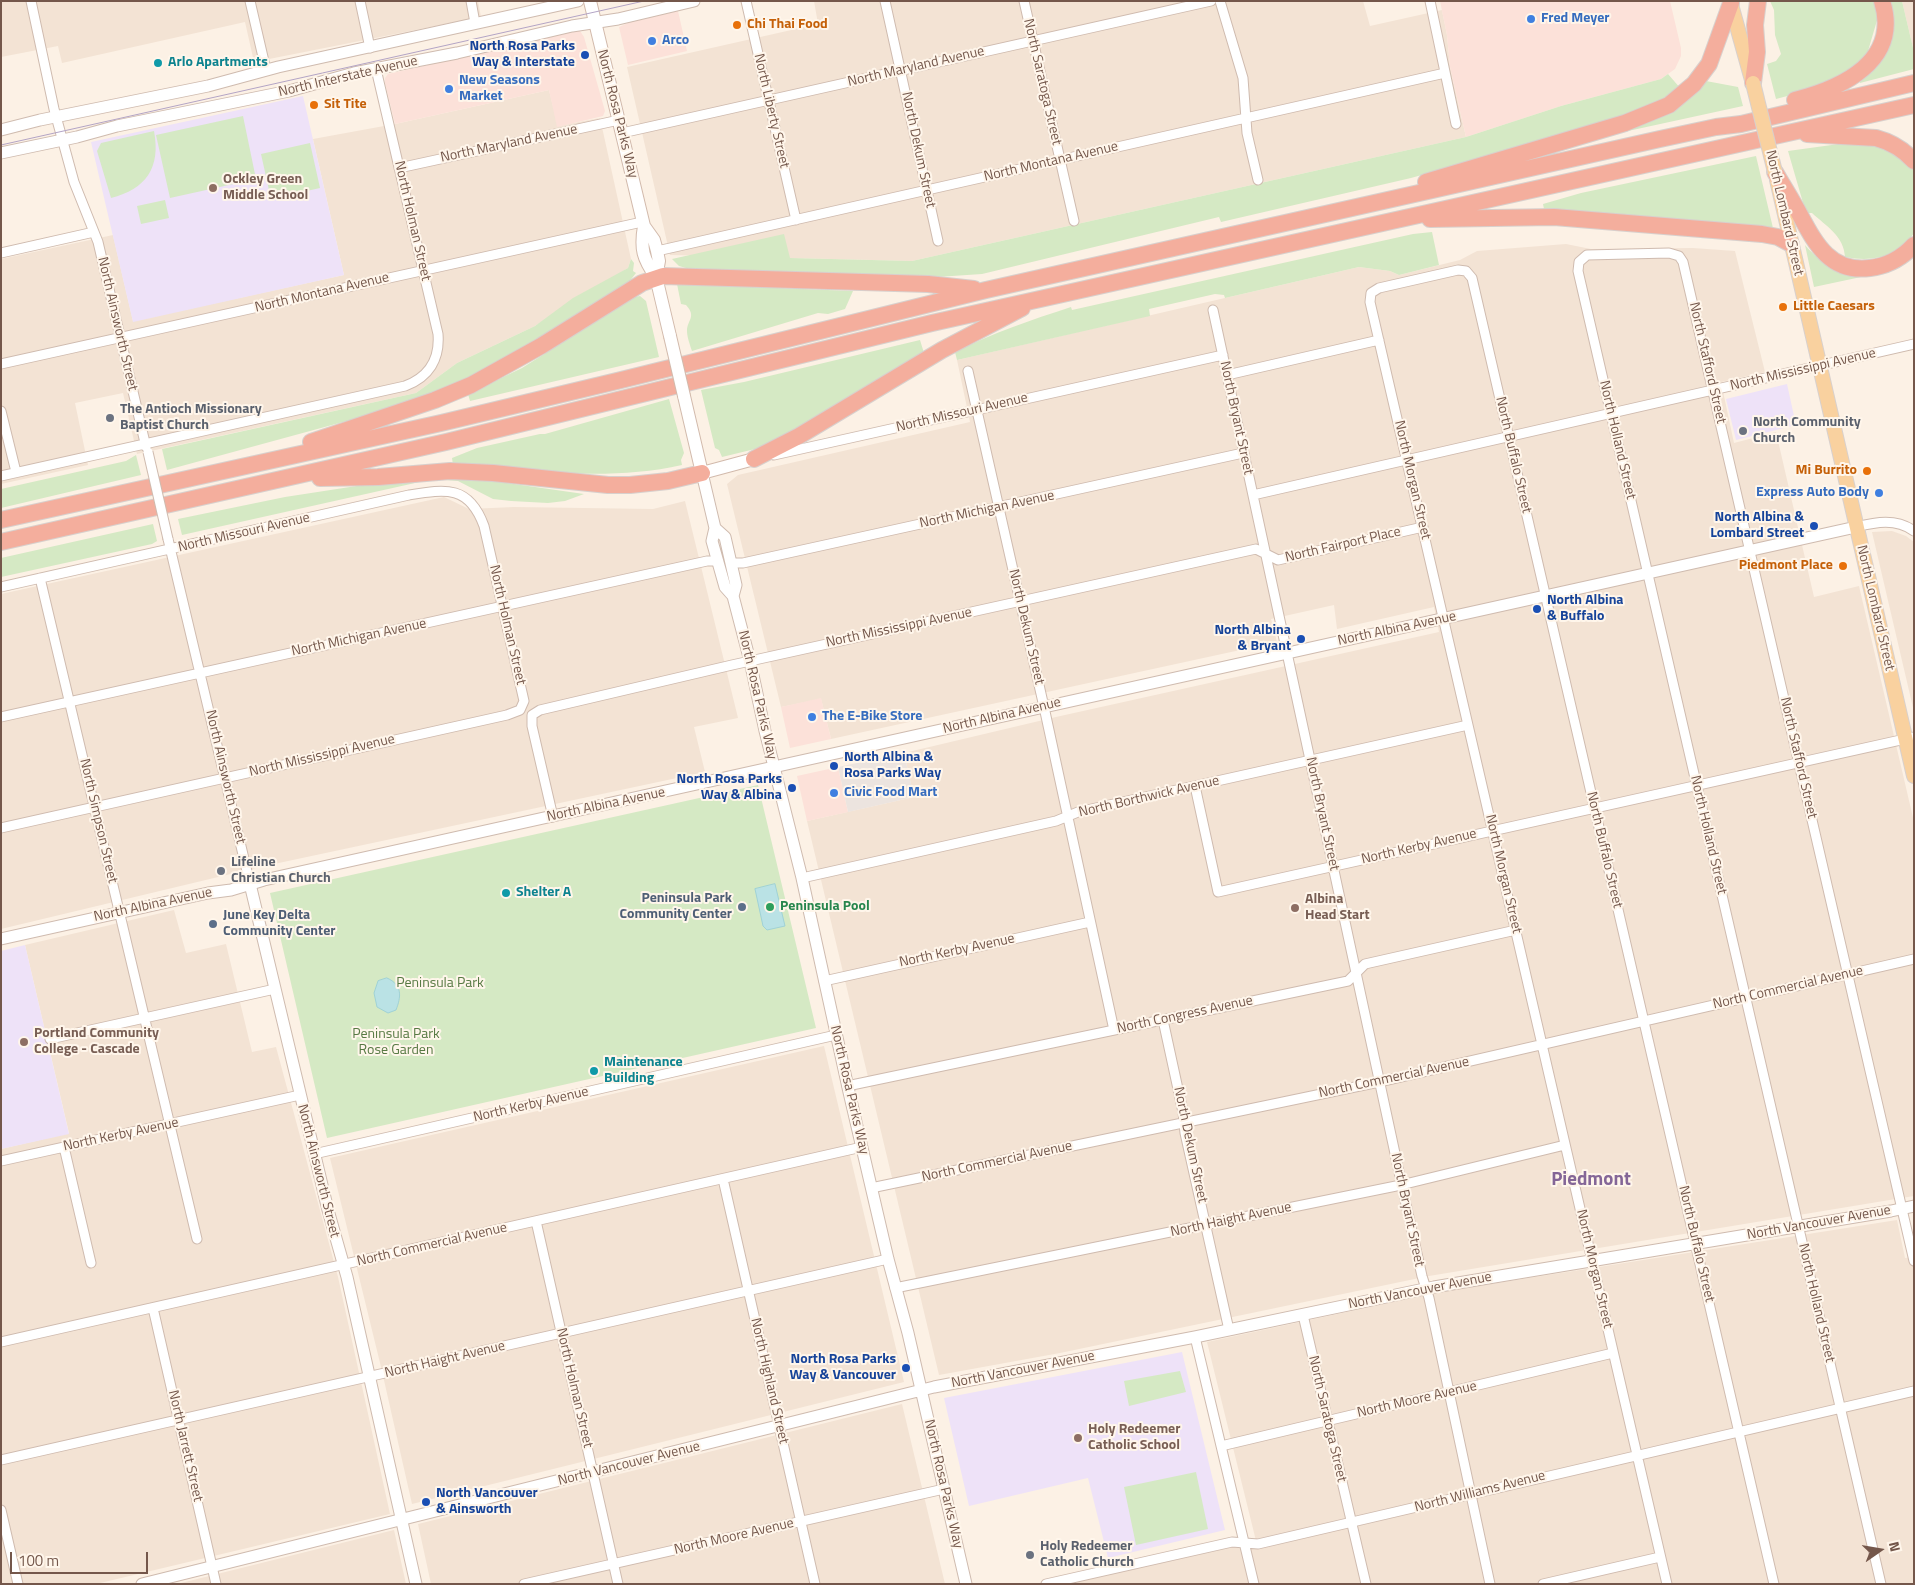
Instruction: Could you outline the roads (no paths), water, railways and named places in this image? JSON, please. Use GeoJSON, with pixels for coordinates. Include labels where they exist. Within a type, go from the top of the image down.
{"type":"FeatureCollection","features":[{"type":"Feature","properties":{"kind":"highway"},"geometry":{"type":"LineString","coordinates":[[1753,83],[1757,52],[1754,25],[1758,1]]}},
{"type":"Feature","properties":{"kind":"highway"},"geometry":{"type":"LineString","coordinates":[[1716,127],[1738,114],[1806,98],[1842,84],[1854,77],[1870,63],[1880,46],[1885,25],[1882,1]]}},
{"type":"Feature","properties":{"kind":"highway"},"geometry":{"type":"LineString","coordinates":[[1406,196],[1416,185],[1625,123],[1669,105],[1694,84],[1709,64],[1731,2]]}},
{"type":"Feature","properties":{"kind":"highway"},"geometry":{"type":"LineString","coordinates":[[1,520],[570,392],[986,290],[1716,127],[1741,124],[1914,83]]}},
{"type":"Feature","properties":{"kind":"highway"},"geometry":{"type":"LineString","coordinates":[[1,542],[473,436],[895,331],[1914,104]]}},
{"type":"Feature","properties":{"kind":"highway"},"geometry":{"type":"LineString","coordinates":[[1782,133],[1876,138],[1902,150],[1914,161]]}},
{"type":"Feature","properties":{"kind":"highway"},"geometry":{"type":"LineString","coordinates":[[1775,172],[1816,245],[1833,261],[1857,268],[1877,267],[1897,259],[1914,246]]}},
{"type":"Feature","properties":{"kind":"highway"},"geometry":{"type":"LineString","coordinates":[[1393,220],[1554,217],[1762,234],[1778,237],[1791,244]]}},
{"type":"Feature","properties":{"kind":"highway"},"geometry":{"type":"LineString","coordinates":[[238,467],[428,402],[471,385],[541,346],[642,283],[668,275],[928,284],[986,290]]}},
{"type":"Feature","properties":{"kind":"highway"},"geometry":{"type":"LineString","coordinates":[[754,459],[798,436],[942,350],[1039,299]]}},
{"type":"Feature","properties":{"kind":"highway"},"geometry":{"type":"LineString","coordinates":[[285,479],[378,477],[450,471],[493,473],[608,485],[630,485],[668,481],[702,473]]}},
{"type":"Feature","properties":{"kind":"main road","name":"North Rosa Parks Way"},"geometry":{"type":"LineString","coordinates":[[590,1],[643,224],[641,242],[646,264],[656,278],[702,473]]}},
{"type":"Feature","properties":{"kind":"main road","name":"North Lombard Street"},"geometry":{"type":"LineString","coordinates":[[1731,2],[1775,172],[1856,527],[1909,738],[1914,776]]}},
{"type":"Feature","properties":{"kind":"main road","name":"North Rosa Parks Way"},"geometry":{"type":"LineString","coordinates":[[643,224],[654,240],[657,251],[659,261],[656,278]]}},
{"type":"Feature","properties":{"kind":"main road","name":"North Missouri Avenue"},"geometry":{"type":"LineString","coordinates":[[702,473],[754,459]]}},
{"type":"Feature","properties":{"kind":"street","name":"North Ainsworth Street"},"geometry":{"type":"LineString","coordinates":[[31,1],[62,140],[74,182],[98,242],[314,1154],[343,1265],[416,1584]]}},
{"type":"Feature","properties":{"kind":"street"},"geometry":{"type":"LineString","coordinates":[[250,1],[266,70]]}},
{"type":"Feature","properties":{"kind":"street"},"geometry":{"type":"LineString","coordinates":[[360,1],[370,48]]}},
{"type":"Feature","properties":{"kind":"street"},"geometry":{"type":"LineString","coordinates":[[471,1],[475,23]]}},
{"type":"Feature","properties":{"kind":"street","name":"North Interstate Avenue"},"geometry":{"type":"LineString","coordinates":[[1,130],[208,86],[266,70],[578,1]]}},
{"type":"Feature","properties":{"kind":"street","name":"North Interstate Avenue"},"geometry":{"type":"LineString","coordinates":[[1,153],[117,126],[289,91],[376,69],[457,53],[572,26],[618,19],[694,1]]}},
{"type":"Feature","properties":{"kind":"street","name":"North Liberty Street"},"geometry":{"type":"LineString","coordinates":[[746,1],[796,220]]}},
{"type":"Feature","properties":{"kind":"street","name":"North Dekum Street"},"geometry":{"type":"LineString","coordinates":[[885,1],[938,241]]}},
{"type":"Feature","properties":{"kind":"street","name":"North Saratoga Street"},"geometry":{"type":"LineString","coordinates":[[1024,1],[1074,221]]}},
{"type":"Feature","properties":{"kind":"street","name":"North Maryland Avenue"},"geometry":{"type":"LineString","coordinates":[[399,168],[769,101],[1211,1]]}},
{"type":"Feature","properties":{"kind":"street"},"geometry":{"type":"LineString","coordinates":[[1220,1],[1242,78],[1247,133],[1258,180]]}},
{"type":"Feature","properties":{"kind":"street"},"geometry":{"type":"LineString","coordinates":[[1430,1],[1456,124]]}},
{"type":"Feature","properties":{"kind":"street","name":"North Holman Street"},"geometry":{"type":"LineString","coordinates":[[147,448],[405,386],[415,382],[428,372],[435,359],[439,344],[438,334],[376,69]]}},
{"type":"Feature","properties":{"kind":"street","name":"North Montana Avenue"},"geometry":{"type":"LineString","coordinates":[[657,251],[1445,73]]}},
{"type":"Feature","properties":{"kind":"street","name":"North Montana Avenue"},"geometry":{"type":"LineString","coordinates":[[1,364],[423,270],[643,224]]}},
{"type":"Feature","properties":{"kind":"street"},"geometry":{"type":"LineString","coordinates":[[1,253],[94,232]]}},
{"type":"Feature","properties":{"kind":"street","name":"North Holland Street"},"geometry":{"type":"LineString","coordinates":[[1679,256],[1669,253],[1587,255],[1579,262],[1578,272],[1881,1584]]}},
{"type":"Feature","properties":{"kind":"street","name":"North Stafford Street"},"geometry":{"type":"LineString","coordinates":[[1679,256],[1683,262],[1713,390],[1914,1261]]}},
{"type":"Feature","properties":{"kind":"street","name":"North Morgan Street"},"geometry":{"type":"LineString","coordinates":[[1466,270],[1458,270],[1379,288],[1371,294],[1370,302],[1667,1584]]}},
{"type":"Feature","properties":{"kind":"street","name":"North Buffalo Street"},"geometry":{"type":"LineString","coordinates":[[1466,270],[1472,278],[1774,1584]]}},
{"type":"Feature","properties":{"kind":"street","name":"North Bryant Street"},"geometry":{"type":"LineString","coordinates":[[1213,310],[1401,1185],[1449,1392],[1490,1584]]}},
{"type":"Feature","properties":{"kind":"street"},"geometry":{"type":"LineString","coordinates":[[1227,375],[1379,340]]}},
{"type":"Feature","properties":{"kind":"street","name":"North Mississippi Avenue"},"geometry":{"type":"LineString","coordinates":[[1253,495],[1914,344]]}},
{"type":"Feature","properties":{"kind":"street","name":"North Missouri Avenue"},"geometry":{"type":"LineString","coordinates":[[754,459],[1223,355]]}},
{"type":"Feature","properties":{"kind":"street","name":"North Dekum Street"},"geometry":{"type":"LineString","coordinates":[[968,371],[1044,707],[1114,1030]]}},
{"type":"Feature","properties":{"kind":"street"},"geometry":{"type":"LineString","coordinates":[[1,411],[16,472]]}},
{"type":"Feature","properties":{"kind":"street"},"geometry":{"type":"LineString","coordinates":[[1,476],[147,448]]}},
{"type":"Feature","properties":{"kind":"street","name":"North Michigan Avenue"},"geometry":{"type":"LineString","coordinates":[[731,563],[739,564],[1243,453]]}},
{"type":"Feature","properties":{"kind":"street","name":"North Rosa Parks Way"},"geometry":{"type":"LineString","coordinates":[[702,473],[715,528],[712,541],[725,587],[734,596]]}},
{"type":"Feature","properties":{"kind":"street","name":"North Missouri Avenue"},"geometry":{"type":"LineString","coordinates":[[1,587],[431,491],[450,491],[459,494],[474,506],[480,514]]}},
{"type":"Feature","properties":{"kind":"street","name":"North Holman Street"},"geometry":{"type":"LineString","coordinates":[[480,514],[524,696],[523,706]]}},
{"type":"Feature","properties":{"kind":"street","name":"North Albina Avenue"},"geometry":{"type":"LineString","coordinates":[[1,939],[208,893],[232,890],[250,884],[553,816],[1856,527],[1887,522],[1901,525],[1914,531]]}},
{"type":"Feature","properties":{"kind":"street","name":"North Fairport Place"},"geometry":{"type":"LineString","coordinates":[[1266,553],[1278,560],[1423,527]]}},
{"type":"Feature","properties":{"kind":"street","name":"North Rosa Parks Way"},"geometry":{"type":"LineString","coordinates":[[715,528],[725,537],[736,585],[734,596],[802,878],[847,1086],[966,1584]]}},
{"type":"Feature","properties":{"kind":"street","name":"North Mississippi Avenue"},"geometry":{"type":"LineString","coordinates":[[553,816],[532,726],[533,714],[554,705],[1256,549],[1266,553]]}},
{"type":"Feature","properties":{"kind":"street","name":"North Michigan Avenue"},"geometry":{"type":"LineString","coordinates":[[1,717],[718,560]]}},
{"type":"Feature","properties":{"kind":"street","name":"North Simpson Street"},"geometry":{"type":"LineString","coordinates":[[40,578],[197,1239]]}},
{"type":"Feature","properties":{"kind":"street","name":"North Mississippi Avenue"},"geometry":{"type":"LineString","coordinates":[[1,828],[507,715],[518,711],[523,706]]}},
{"type":"Feature","properties":{"kind":"street","name":"North Borthwick Avenue"},"geometry":{"type":"LineString","coordinates":[[802,878],[1056,821],[1078,812],[1468,725]]}},
{"type":"Feature","properties":{"kind":"street","name":"North Kerby Avenue"},"geometry":{"type":"LineString","coordinates":[[1195,786],[1218,892],[1909,738]]}},
{"type":"Feature","properties":{"kind":"street","name":"North Kerby Avenue"},"geometry":{"type":"LineString","coordinates":[[824,980],[1090,922]]}},
{"type":"Feature","properties":{"kind":"street","name":"North Congress Avenue"},"geometry":{"type":"LineString","coordinates":[[847,1086],[1348,981],[1365,964],[1516,930]]}},
{"type":"Feature","properties":{"kind":"street","name":"North Commercial Avenue"},"geometry":{"type":"LineString","coordinates":[[871,1188],[1379,1082],[1914,959]]}},
{"type":"Feature","properties":{"kind":"street"},"geometry":{"type":"LineString","coordinates":[[50,1039],[275,989]]}},
{"type":"Feature","properties":{"kind":"street","name":"North Dekum Street"},"geometry":{"type":"LineString","coordinates":[[1163,1020],[1229,1330]]}},
{"type":"Feature","properties":{"kind":"street","name":"North Kerby Avenue"},"geometry":{"type":"LineString","coordinates":[[314,1154],[836,1036]]}},
{"type":"Feature","properties":{"kind":"street","name":"North Kerby Avenue"},"geometry":{"type":"LineString","coordinates":[[1,1161],[300,1095]]}},
{"type":"Feature","properties":{"kind":"street","name":"North Haight Avenue"},"geometry":{"type":"LineString","coordinates":[[895,1288],[1401,1185],[1565,1145]]}},
{"type":"Feature","properties":{"kind":"street"},"geometry":{"type":"LineString","coordinates":[[64,1147],[91,1263]]}},
{"type":"Feature","properties":{"kind":"street","name":"North Commercial Avenue"},"geometry":{"type":"LineString","coordinates":[[1,1342],[862,1148]]}},
{"type":"Feature","properties":{"kind":"street","name":"North Highland Street"},"geometry":{"type":"LineString","coordinates":[[723,1179],[815,1584]]}},
{"type":"Feature","properties":{"kind":"street","name":"North Vancouver Avenue"},"geometry":{"type":"LineString","coordinates":[[142,1584],[779,1427],[921,1390],[1195,1337],[1426,1289],[1914,1206]]}},
{"type":"Feature","properties":{"kind":"street","name":"North Holman Street"},"geometry":{"type":"LineString","coordinates":[[536,1221],[618,1584]]}},
{"type":"Feature","properties":{"kind":"street","name":"North Haight Avenue"},"geometry":{"type":"LineString","coordinates":[[1,1460],[888,1259]]}},
{"type":"Feature","properties":{"kind":"street","name":"North Jarrett Street"},"geometry":{"type":"LineString","coordinates":[[154,1308],[216,1584]]}},
{"type":"Feature","properties":{"kind":"street","name":"North Saratoga Street"},"geometry":{"type":"LineString","coordinates":[[1303,1315],[1366,1584]]}},
{"type":"Feature","properties":{"kind":"street"},"geometry":{"type":"LineString","coordinates":[[1195,1337],[1254,1584]]}},
{"type":"Feature","properties":{"kind":"street","name":"North Moore Avenue"},"geometry":{"type":"LineString","coordinates":[[1221,1446],[1613,1353]]}},
{"type":"Feature","properties":{"kind":"street","name":"North Williams Avenue"},"geometry":{"type":"LineString","coordinates":[[1046,1584],[1232,1542],[1258,1544],[1914,1391]]}},
{"type":"Feature","properties":{"kind":"street","name":"North Moore Avenue"},"geometry":{"type":"LineString","coordinates":[[524,1584],[944,1489]]}},
{"type":"Feature","properties":{"kind":"street"},"geometry":{"type":"LineString","coordinates":[[1,1510],[18,1584]]}},
{"type":"Feature","properties":{"kind":"street"},"geometry":{"type":"LineString","coordinates":[[1543,1584],[1660,1557]]}},
{"type":"Feature","properties":{"kind":"water","name":"Peninsula Pool"},"geometry":{"type":"Polygon","coordinates":[[[775,884],[785,926],[767,930],[763,926],[755,889],[775,884]]]}},
{"type":"Feature","properties":{"kind":"water"},"geometry":{"type":"Polygon","coordinates":[[[387,978],[396,984],[400,996],[396,1010],[388,1013],[377,1007],[374,993],[378,981],[387,978]]]}},
{"type":"Feature","properties":{"kind":"tram line"},"geometry":{"type":"LineString","coordinates":[[1,145],[644,1]]}},
{"type":"Feature","properties":{"kind":"place","name":"Fred Meyer"},"geometry":{"type":"Point","coordinates":[1531,19]}},
{"type":"Feature","properties":{"kind":"place","name":"Chi Thai Food"},"geometry":{"type":"Point","coordinates":[737,25]}},
{"type":"Feature","properties":{"kind":"place","name":"Arco"},"geometry":{"type":"Point","coordinates":[652,41]}},
{"type":"Feature","properties":{"kind":"place","name":"North Rosa Parks Way & Interstate"},"geometry":{"type":"Point","coordinates":[585,55]}},
{"type":"Feature","properties":{"kind":"place","name":"Arlo Apartments"},"geometry":{"type":"Point","coordinates":[158,63]}},
{"type":"Feature","properties":{"kind":"place","name":"New Seasons Market"},"geometry":{"type":"Point","coordinates":[449,89]}},
{"type":"Feature","properties":{"kind":"place","name":"Sit Tite"},"geometry":{"type":"Point","coordinates":[314,105]}},
{"type":"Feature","properties":{"kind":"place","name":"Ockley Green Middle School"},"geometry":{"type":"Point","coordinates":[213,188]}},
{"type":"Feature","properties":{"kind":"place","name":"Little Caesars"},"geometry":{"type":"Point","coordinates":[1783,307]}},
{"type":"Feature","properties":{"kind":"place","name":"The Antioch Missionary Baptist Church"},"geometry":{"type":"Point","coordinates":[110,418]}},
{"type":"Feature","properties":{"kind":"place","name":"North Community Church"},"geometry":{"type":"Point","coordinates":[1743,431]}},
{"type":"Feature","properties":{"kind":"place","name":"Mi Burrito"},"geometry":{"type":"Point","coordinates":[1867,471]}},
{"type":"Feature","properties":{"kind":"place","name":"Express Auto Body"},"geometry":{"type":"Point","coordinates":[1879,493]}},
{"type":"Feature","properties":{"kind":"place","name":"North Albina & Lombard Street"},"geometry":{"type":"Point","coordinates":[1814,526]}},
{"type":"Feature","properties":{"kind":"place","name":"Piedmont Place"},"geometry":{"type":"Point","coordinates":[1843,566]}},
{"type":"Feature","properties":{"kind":"place","name":"North Albina & Buffalo"},"geometry":{"type":"Point","coordinates":[1537,609]}},
{"type":"Feature","properties":{"kind":"place","name":"North Albina & Bryant"},"geometry":{"type":"Point","coordinates":[1301,639]}},
{"type":"Feature","properties":{"kind":"place","name":"The E-Bike Store"},"geometry":{"type":"Point","coordinates":[812,717]}},
{"type":"Feature","properties":{"kind":"place","name":"North Albina & Rosa Parks Way"},"geometry":{"type":"Point","coordinates":[834,766]}},
{"type":"Feature","properties":{"kind":"place","name":"North Rosa Parks Way & Albina"},"geometry":{"type":"Point","coordinates":[792,788]}},
{"type":"Feature","properties":{"kind":"place","name":"Civic Food Mart"},"geometry":{"type":"Point","coordinates":[834,793]}},
{"type":"Feature","properties":{"kind":"place","name":"Lifeline Christian Church"},"geometry":{"type":"Point","coordinates":[221,871]}},
{"type":"Feature","properties":{"kind":"place","name":"Shelter A"},"geometry":{"type":"Point","coordinates":[506,893]}},
{"type":"Feature","properties":{"kind":"place","name":"Peninsula Park Community Center"},"geometry":{"type":"Point","coordinates":[742,907]}},
{"type":"Feature","properties":{"kind":"place","name":"Peninsula Pool"},"geometry":{"type":"Point","coordinates":[770,907]}},
{"type":"Feature","properties":{"kind":"place","name":"Albina Head Start"},"geometry":{"type":"Point","coordinates":[1295,908]}},
{"type":"Feature","properties":{"kind":"place","name":"June Key Delta Community Center"},"geometry":{"type":"Point","coordinates":[213,924]}},
{"type":"Feature","properties":{"kind":"place","name":"Portland Community College - Cascade"},"geometry":{"type":"Point","coordinates":[24,1042]}},
{"type":"Feature","properties":{"kind":"place","name":"Maintenance Building"},"geometry":{"type":"Point","coordinates":[594,1071]}},
{"type":"Feature","properties":{"kind":"place","name":"North Rosa Parks Way & Vancouver"},"geometry":{"type":"Point","coordinates":[906,1368]}},
{"type":"Feature","properties":{"kind":"place","name":"Holy Redeemer Catholic School"},"geometry":{"type":"Point","coordinates":[1078,1438]}},
{"type":"Feature","properties":{"kind":"place","name":"North Vancouver & Ainsworth"},"geometry":{"type":"Point","coordinates":[426,1502]}},
{"type":"Feature","properties":{"kind":"place","name":"Holy Redeemer Catholic Church"},"geometry":{"type":"Point","coordinates":[1030,1555]}},
{"type":"Feature","properties":{"kind":"district","name":"Piedmont"},"geometry":{"type":"Point","coordinates":[1591,1180]}},
{"type":"Feature","properties":{"kind":"park label","name":"Peninsula Park"},"geometry":{"type":"Point","coordinates":[440,984]}},
{"type":"Feature","properties":{"kind":"park label","name":"Peninsula Park Rose Garden"},"geometry":{"type":"Point","coordinates":[396,1044]}}]}
